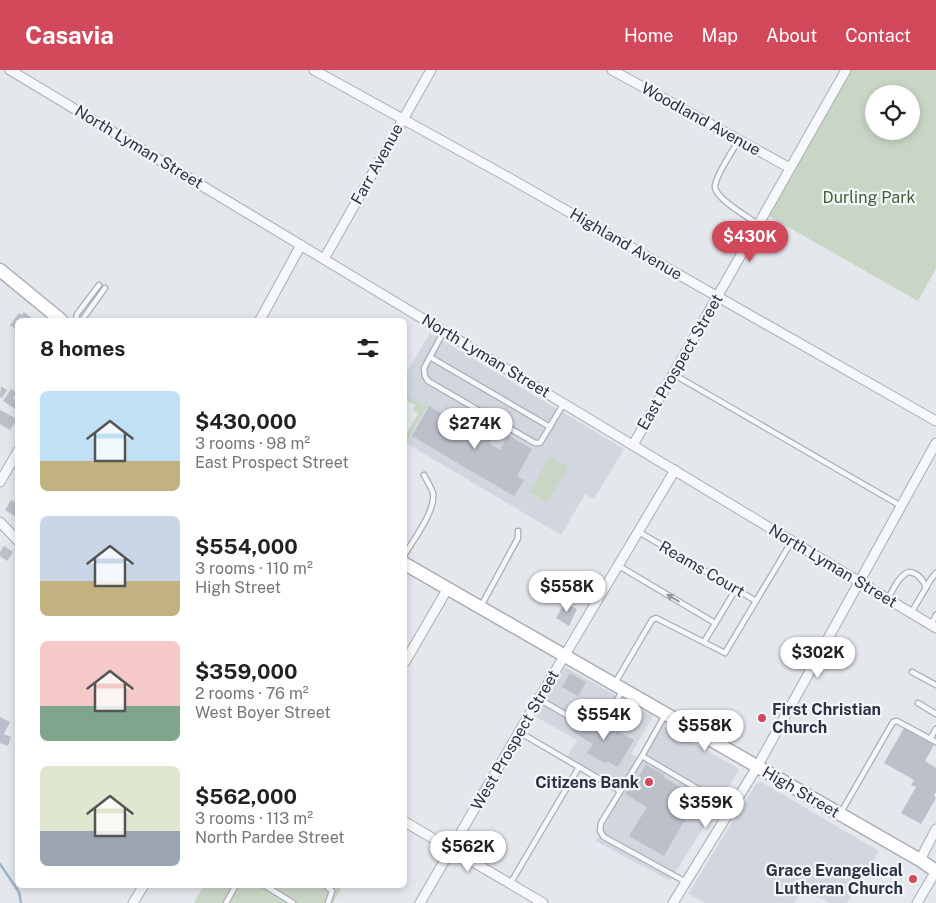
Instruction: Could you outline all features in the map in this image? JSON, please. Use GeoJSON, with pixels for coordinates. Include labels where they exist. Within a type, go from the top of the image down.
{"type":"FeatureCollection","features":[{"type":"Feature","properties":{"kind":"main road"},"geometry":{"type":"LineString","coordinates":[[0,270],[59,318]]}},
{"type":"Feature","properties":{"kind":"main road","name":"High Street"},"geometry":{"type":"LineString","coordinates":[[407,565],[758,766],[936,871]]}},
{"type":"Feature","properties":{"kind":"street","name":"North Lyman Street"},"geometry":{"type":"LineString","coordinates":[[10,70],[933,626]]}},
{"type":"Feature","properties":{"kind":"street","name":"Highland Avenue"},"geometry":{"type":"LineString","coordinates":[[314,70],[936,421]]}},
{"type":"Feature","properties":{"kind":"street","name":"Farr Avenue"},"geometry":{"type":"LineString","coordinates":[[324,259],[431,70]]}},
{"type":"Feature","properties":{"kind":"street","name":"Woodland Avenue"},"geometry":{"type":"LineString","coordinates":[[612,70],[790,168]]}},
{"type":"Feature","properties":{"kind":"street","name":"East Prospect Street"},"geometry":{"type":"LineString","coordinates":[[633,445],[846,70]]}},
{"type":"Feature","properties":{"kind":"street"},"geometry":{"type":"LineString","coordinates":[[261,318],[301,245]]}},
{"type":"Feature","properties":{"kind":"street"},"geometry":{"type":"LineString","coordinates":[[673,903],[758,766],[936,443]]}},
{"type":"Feature","properties":{"kind":"street"},"geometry":{"type":"LineString","coordinates":[[0,482],[15,456]]}},
{"type":"Feature","properties":{"kind":"street"},"geometry":{"type":"LineString","coordinates":[[565,655],[675,470]]}},
{"type":"Feature","properties":{"kind":"street"},"geometry":{"type":"LineString","coordinates":[[0,522],[15,538]]}},
{"type":"Feature","properties":{"kind":"street"},"geometry":{"type":"LineString","coordinates":[[407,659],[448,588]]}},
{"type":"Feature","properties":{"kind":"street","name":"West Prospect Street"},"geometry":{"type":"LineString","coordinates":[[420,903],[565,655]]}},
{"type":"Feature","properties":{"kind":"street"},"geometry":{"type":"LineString","coordinates":[[407,823],[543,903]]}},
{"type":"Feature","properties":{"kind":"street"},"geometry":{"type":"LineString","coordinates":[[920,860],[936,830]]}},
{"type":"Feature","properties":{"kind":"street"},"geometry":{"type":"LineString","coordinates":[[918,903],[936,871]]}},
{"type":"Feature","properties":{"kind":"street"},"geometry":{"type":"LineString","coordinates":[[133,903],[142,888]]}},
{"type":"Feature","properties":{"kind":"lane"},"geometry":{"type":"LineString","coordinates":[[739,140],[716,179],[714,187],[717,195],[758,224]]}},
{"type":"Feature","properties":{"kind":"lane"},"geometry":{"type":"LineString","coordinates":[[76,318],[77,314],[99,286]]}},
{"type":"Feature","properties":{"kind":"lane"},"geometry":{"type":"LineString","coordinates":[[83,318],[105,288]]}},
{"type":"Feature","properties":{"kind":"lane"},"geometry":{"type":"LineString","coordinates":[[444,331],[424,368],[428,381],[535,443],[540,443],[564,403]]}},
{"type":"Feature","properties":{"kind":"lane"},"geometry":{"type":"LineString","coordinates":[[430,357],[550,427]]}},
{"type":"Feature","properties":{"kind":"lane"},"geometry":{"type":"LineString","coordinates":[[674,374],[901,506]]}},
{"type":"Feature","properties":{"kind":"lane"},"geometry":{"type":"LineString","coordinates":[[407,550],[431,507],[432,489],[424,475]]}},
{"type":"Feature","properties":{"kind":"lane"},"geometry":{"type":"LineString","coordinates":[[480,608],[518,538],[518,531]]}},
{"type":"Feature","properties":{"kind":"lane","name":"Reams Court"},"geometry":{"type":"LineString","coordinates":[[639,532],[756,601],[792,541]]}},
{"type":"Feature","properties":{"kind":"lane"},"geometry":{"type":"LineString","coordinates":[[618,566],[715,623]]}},
{"type":"Feature","properties":{"kind":"lane"},"geometry":{"type":"LineString","coordinates":[[888,599],[905,573],[909,572],[921,577],[926,588]]}},
{"type":"Feature","properties":{"kind":"lane"},"geometry":{"type":"LineString","coordinates":[[911,613],[936,573]]}},
{"type":"Feature","properties":{"kind":"lane"},"geometry":{"type":"LineString","coordinates":[[704,642],[736,589]]}},
{"type":"Feature","properties":{"kind":"lane"},"geometry":{"type":"LineString","coordinates":[[539,700],[570,717],[575,716],[586,708],[603,717],[606,716],[610,713],[619,687],[652,620],[656,618],[724,653],[756,601]]}},
{"type":"Feature","properties":{"kind":"lane"},"geometry":{"type":"LineString","coordinates":[[933,626],[936,616]]}},
{"type":"Feature","properties":{"kind":"lane"},"geometry":{"type":"LineString","coordinates":[[912,672],[936,685]]}},
{"type":"Feature","properties":{"kind":"lane"},"geometry":{"type":"LineString","coordinates":[[918,703],[936,714]]}},
{"type":"Feature","properties":{"kind":"lane"},"geometry":{"type":"LineString","coordinates":[[666,714],[601,823],[600,831],[604,837],[686,882]]}},
{"type":"Feature","properties":{"kind":"lane"},"geometry":{"type":"LineString","coordinates":[[840,815],[893,722],[897,722],[936,742]]}},
{"type":"Feature","properties":{"kind":"lane"},"geometry":{"type":"LineString","coordinates":[[930,738],[936,728]]}},
{"type":"Feature","properties":{"kind":"lane"},"geometry":{"type":"LineString","coordinates":[[519,732],[620,791]]}},
{"type":"Feature","properties":{"kind":"lane"},"geometry":{"type":"LineString","coordinates":[[642,756],[732,809]]}},
{"type":"Feature","properties":{"kind":"lane"},"geometry":{"type":"LineString","coordinates":[[510,884],[578,767]]}},
{"type":"Feature","properties":{"kind":"lane"},"geometry":{"type":"LineString","coordinates":[[226,903],[234,888]]}},
{"type":"Feature","properties":{"kind":"lane"},"geometry":{"type":"LineString","coordinates":[[269,888],[293,903]]}},
{"type":"Feature","properties":{"kind":"lane"},"geometry":{"type":"LineString","coordinates":[[328,903],[332,892],[329,888]]}},
{"type":"Feature","properties":{"kind":"shaded area"},"geometry":{"type":"Polygon","coordinates":[[[430,333],[624,449],[594,499],[585,494],[561,535],[407,444],[427,408],[407,396],[407,372],[430,333]]]}},
{"type":"Feature","properties":{"kind":"shaded area"},"geometry":{"type":"Polygon","coordinates":[[[565,667],[653,716],[631,754],[643,760],[663,726],[739,770],[670,881],[596,841],[623,791],[567,757],[577,740],[536,717],[565,667]]]}},
{"type":"Feature","properties":{"kind":"shaded area"},"geometry":{"type":"Polygon","coordinates":[[[761,782],[879,851],[847,903],[830,903],[803,889],[794,903],[705,903],[688,894],[756,784],[761,782]]]}},
{"type":"Feature","properties":{"kind":"green space","name":"Durling Park"},"geometry":{"type":"Polygon","coordinates":[[[850,70],[936,70],[936,268],[918,301],[767,215],[850,70]]]}},
{"type":"Feature","properties":{"kind":"green space"},"geometry":{"type":"Polygon","coordinates":[[[407,396],[427,407],[407,441],[407,433],[418,414],[413,410],[415,405],[407,401],[407,396]]]}},
{"type":"Feature","properties":{"kind":"green space"},"geometry":{"type":"Polygon","coordinates":[[[550,456],[568,467],[547,502],[529,492],[550,456]]]}},
{"type":"Feature","properties":{"kind":"green space"},"geometry":{"type":"Polygon","coordinates":[[[202,888],[341,888],[333,903],[194,903],[202,888]]]}},
{"type":"Feature","properties":{"kind":"building"},"geometry":{"type":"Polygon","coordinates":[[[24,312],[32,318],[15,318],[19,313],[22,315],[24,312]]]}},
{"type":"Feature","properties":{"kind":"building"},"geometry":{"type":"Polygon","coordinates":[[[15,318],[15,329],[10,325],[15,318]]]}},
{"type":"Feature","properties":{"kind":"building"},"geometry":{"type":"Polygon","coordinates":[[[1,386],[7,390],[2,398],[0,397],[1,386]]]}},
{"type":"Feature","properties":{"kind":"building"},"geometry":{"type":"Polygon","coordinates":[[[11,389],[15,392],[13,398],[15,399],[15,409],[3,401],[11,389]]]}},
{"type":"Feature","properties":{"kind":"building"},"geometry":{"type":"Polygon","coordinates":[[[429,406],[471,431],[473,427],[492,438],[489,443],[500,450],[508,435],[532,449],[517,476],[524,480],[514,496],[412,436],[429,406]]]}},
{"type":"Feature","properties":{"kind":"building"},"geometry":{"type":"Polygon","coordinates":[[[0,410],[15,418],[15,422],[10,430],[0,424],[0,410]]]}},
{"type":"Feature","properties":{"kind":"building"},"geometry":{"type":"Polygon","coordinates":[[[11,500],[15,503],[15,516],[5,510],[11,500]]]}},
{"type":"Feature","properties":{"kind":"building"},"geometry":{"type":"Polygon","coordinates":[[[4,546],[13,552],[7,561],[0,556],[4,546]]]}},
{"type":"Feature","properties":{"kind":"building"},"geometry":{"type":"Polygon","coordinates":[[[567,588],[575,593],[572,598],[564,593],[567,588]]]}},
{"type":"Feature","properties":{"kind":"building"},"geometry":{"type":"Polygon","coordinates":[[[566,599],[572,603],[571,606],[577,609],[569,626],[556,618],[566,599]]]}},
{"type":"Feature","properties":{"kind":"building"},"geometry":{"type":"Polygon","coordinates":[[[570,673],[586,682],[578,696],[562,687],[570,673]]]}},
{"type":"Feature","properties":{"kind":"building"},"geometry":{"type":"Polygon","coordinates":[[[0,717],[10,722],[4,734],[11,737],[8,746],[0,743],[0,717]]]}},
{"type":"Feature","properties":{"kind":"building"},"geometry":{"type":"Polygon","coordinates":[[[582,717],[591,722],[593,718],[634,740],[618,767],[607,761],[606,764],[587,753],[593,744],[573,732],[582,717]]]}},
{"type":"Feature","properties":{"kind":"building"},"geometry":{"type":"Polygon","coordinates":[[[904,728],[934,745],[925,761],[936,768],[936,792],[934,795],[936,798],[921,824],[901,813],[916,787],[911,785],[914,780],[884,763],[904,728]]]}},
{"type":"Feature","properties":{"kind":"building"},"geometry":{"type":"Polygon","coordinates":[[[646,765],[698,797],[664,856],[629,836],[647,807],[625,794],[629,788],[633,790],[646,765]]]}},
{"type":"Feature","properties":{"kind":"waterway"},"geometry":{"type":"LineString","coordinates":[[0,864],[15,886]]}},
{"type":"Feature","properties":{"kind":"waterway"},"geometry":{"type":"LineString","coordinates":[[16,888],[21,903]]}},
{"type":"Feature","properties":{"kind":"place","name":"First Christian Church"},"geometry":{"type":"Point","coordinates":[762,718]}},
{"type":"Feature","properties":{"kind":"place","name":"Citizens Bank"},"geometry":{"type":"Point","coordinates":[649,782]}},
{"type":"Feature","properties":{"kind":"place","name":"Grace Evangelical Lutheran Church"},"geometry":{"type":"Point","coordinates":[913,879]}}]}
